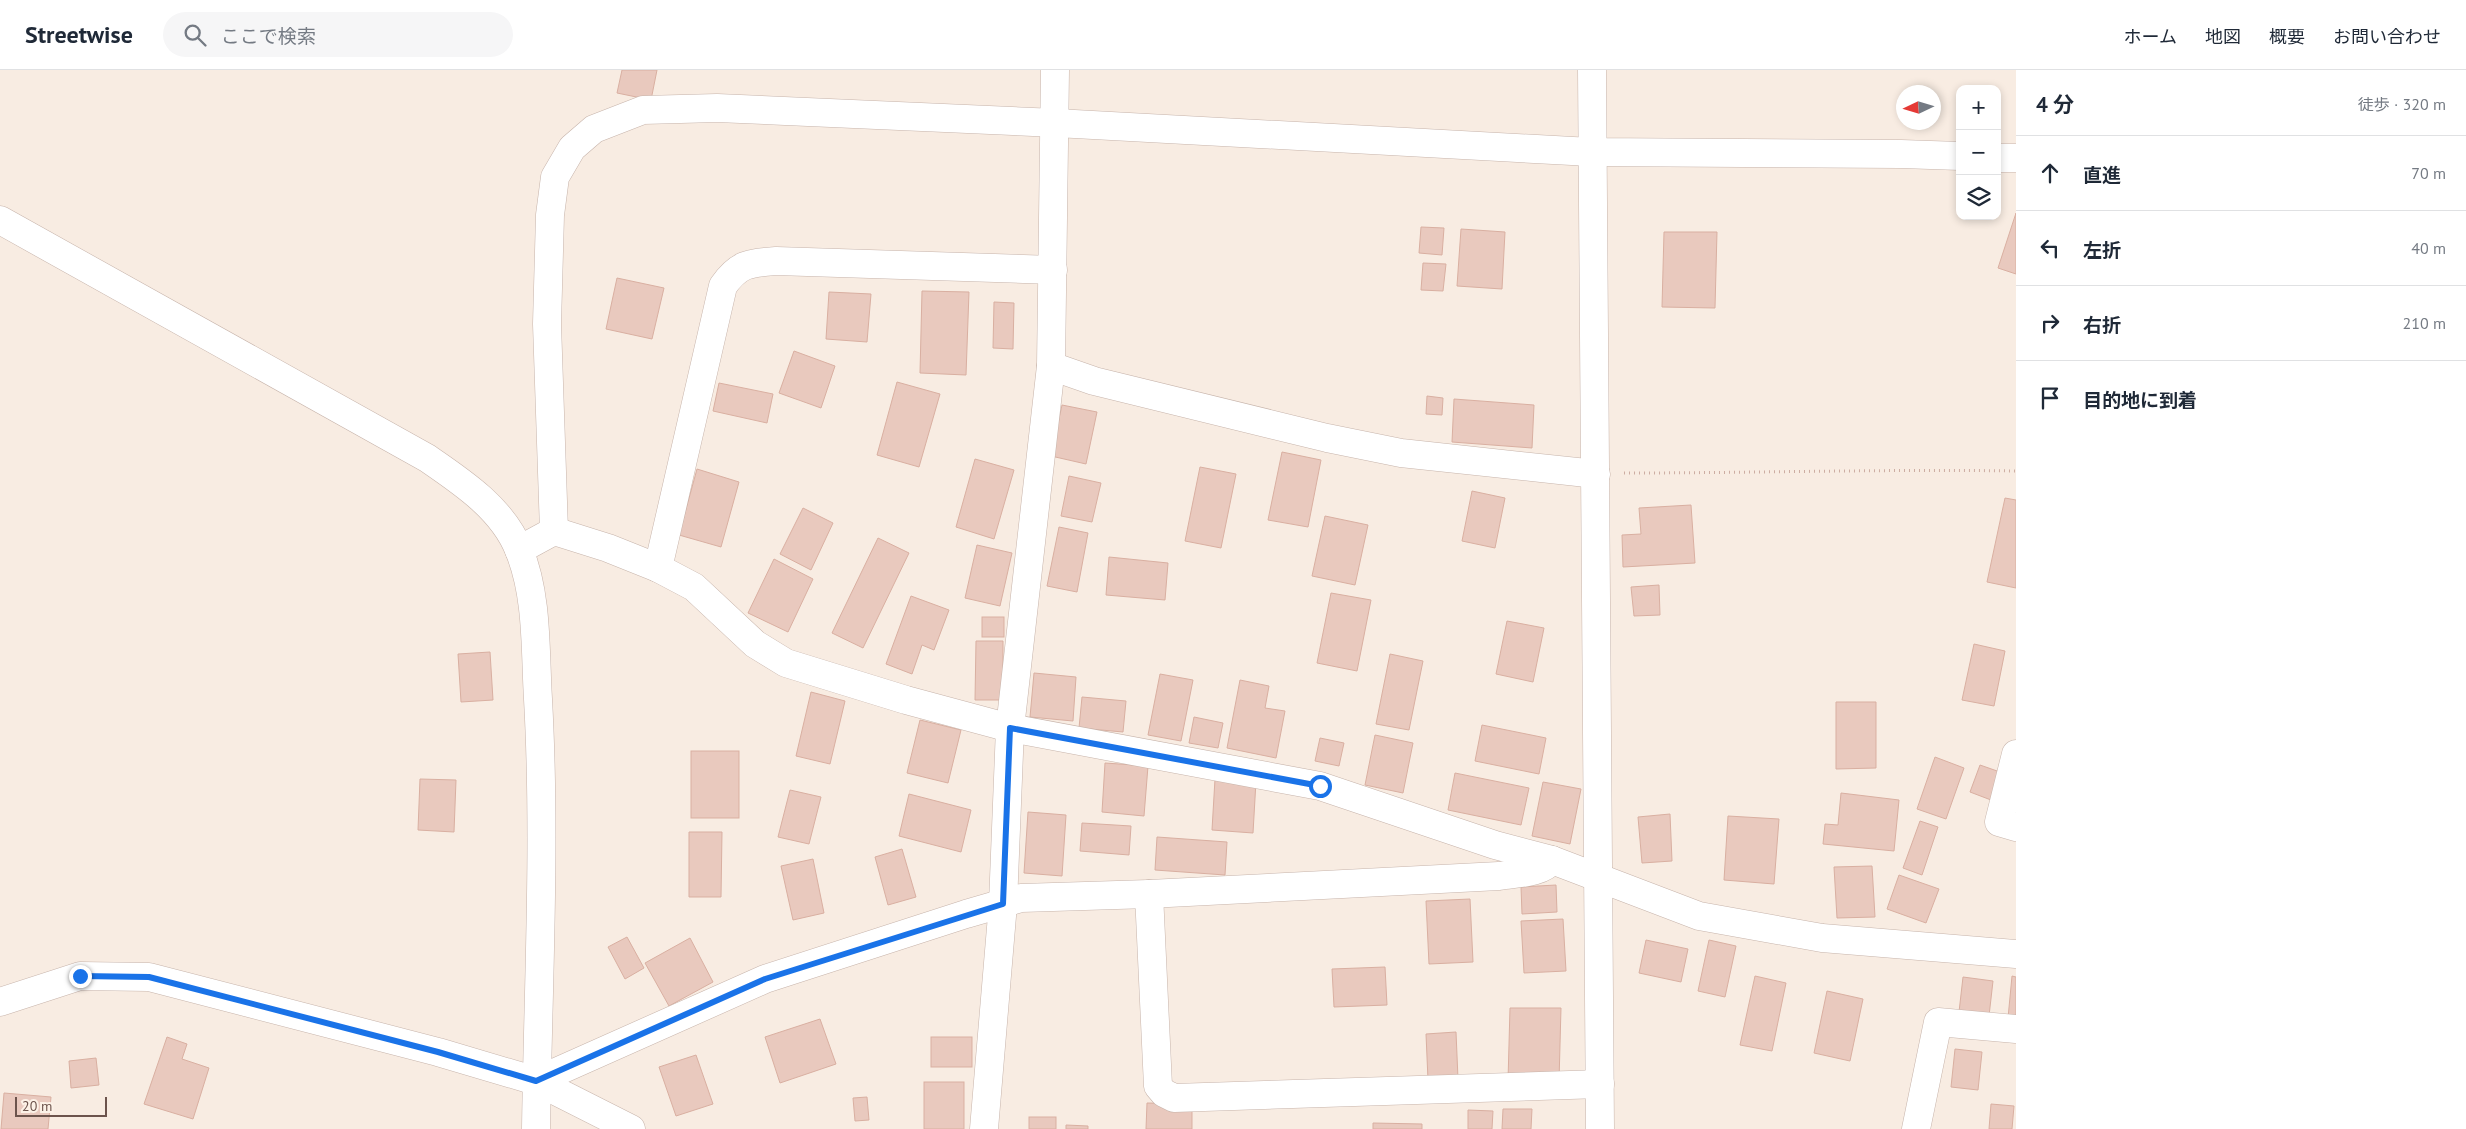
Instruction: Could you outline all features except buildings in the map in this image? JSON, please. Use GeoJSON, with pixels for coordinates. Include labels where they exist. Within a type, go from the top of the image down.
{"type":"FeatureCollection","features":[{"type":"Feature","properties":{"kind":"street"},"geometry":{"type":"LineString","coordinates":[[984,1129],[1003,904],[1010,728],[1051,366],[1056,123],[1055,70]]}},
{"type":"Feature","properties":{"kind":"street"},"geometry":{"type":"LineString","coordinates":[[1592,70],[1591,152],[1596,474],[1596,878],[1600,1129]]}},
{"type":"Feature","properties":{"kind":"street"},"geometry":{"type":"LineString","coordinates":[[554,531],[547,324],[550,215],[555,177],[572,148],[594,129],[643,110],[717,108],[1056,123],[1591,152],[1956,156]]}},
{"type":"Feature","properties":{"kind":"street"},"geometry":{"type":"LineString","coordinates":[[2001,158],[2016,158]]}},
{"type":"Feature","properties":{"kind":"street"},"geometry":{"type":"LineString","coordinates":[[0,220],[427,458],[464,484],[506,526],[519,550],[533,608],[542,752],[543,814],[536,1129]]}},
{"type":"Feature","properties":{"kind":"street"},"geometry":{"type":"LineString","coordinates":[[658,568],[723,286],[734,271],[750,263],[776,261],[1053,270]]}},
{"type":"Feature","properties":{"kind":"street"},"geometry":{"type":"LineString","coordinates":[[1051,366],[1094,381],[1327,438],[1401,453],[1596,474]]}},
{"type":"Feature","properties":{"kind":"street"},"geometry":{"type":"LineString","coordinates":[[519,550],[554,531],[608,548],[658,568],[694,587],[755,644],[786,663],[906,700],[1010,728],[1320,786],[1496,845],[1552,860],[1699,916],[1822,938],[2016,954]]}},
{"type":"Feature","properties":{"kind":"street"},"geometry":{"type":"LineString","coordinates":[[2016,754],[1998,822],[2016,827]]}},
{"type":"Feature","properties":{"kind":"street"},"geometry":{"type":"LineString","coordinates":[[536,1081],[765,979],[1021,898],[1149,894],[1499,876],[1539,870],[1548,866],[1552,860]]}},
{"type":"Feature","properties":{"kind":"street"},"geometry":{"type":"LineString","coordinates":[[1149,894],[1158,1086],[1164,1094],[1174,1098],[1600,1084]]}},
{"type":"Feature","properties":{"kind":"street"},"geometry":{"type":"LineString","coordinates":[[0,1002],[80,976],[149,977],[428,1050],[536,1081],[631,1129]]}},
{"type":"Feature","properties":{"kind":"street"},"geometry":{"type":"LineString","coordinates":[[1916,1129],[1938,1022],[2016,1029]]}},
{"type":"Feature","properties":{"kind":"path"},"geometry":{"type":"LineString","coordinates":[[1596,474],[1797,473],[1880,469],[2016,470]]}},
{"type":"Feature","properties":{"kind":"route"},"geometry":{"type":"LineString","coordinates":[[80,976],[149,977],[438,1052],[536,1081],[765,979],[966,914],[1003,904],[1010,728],[1320,786]]}}]}
